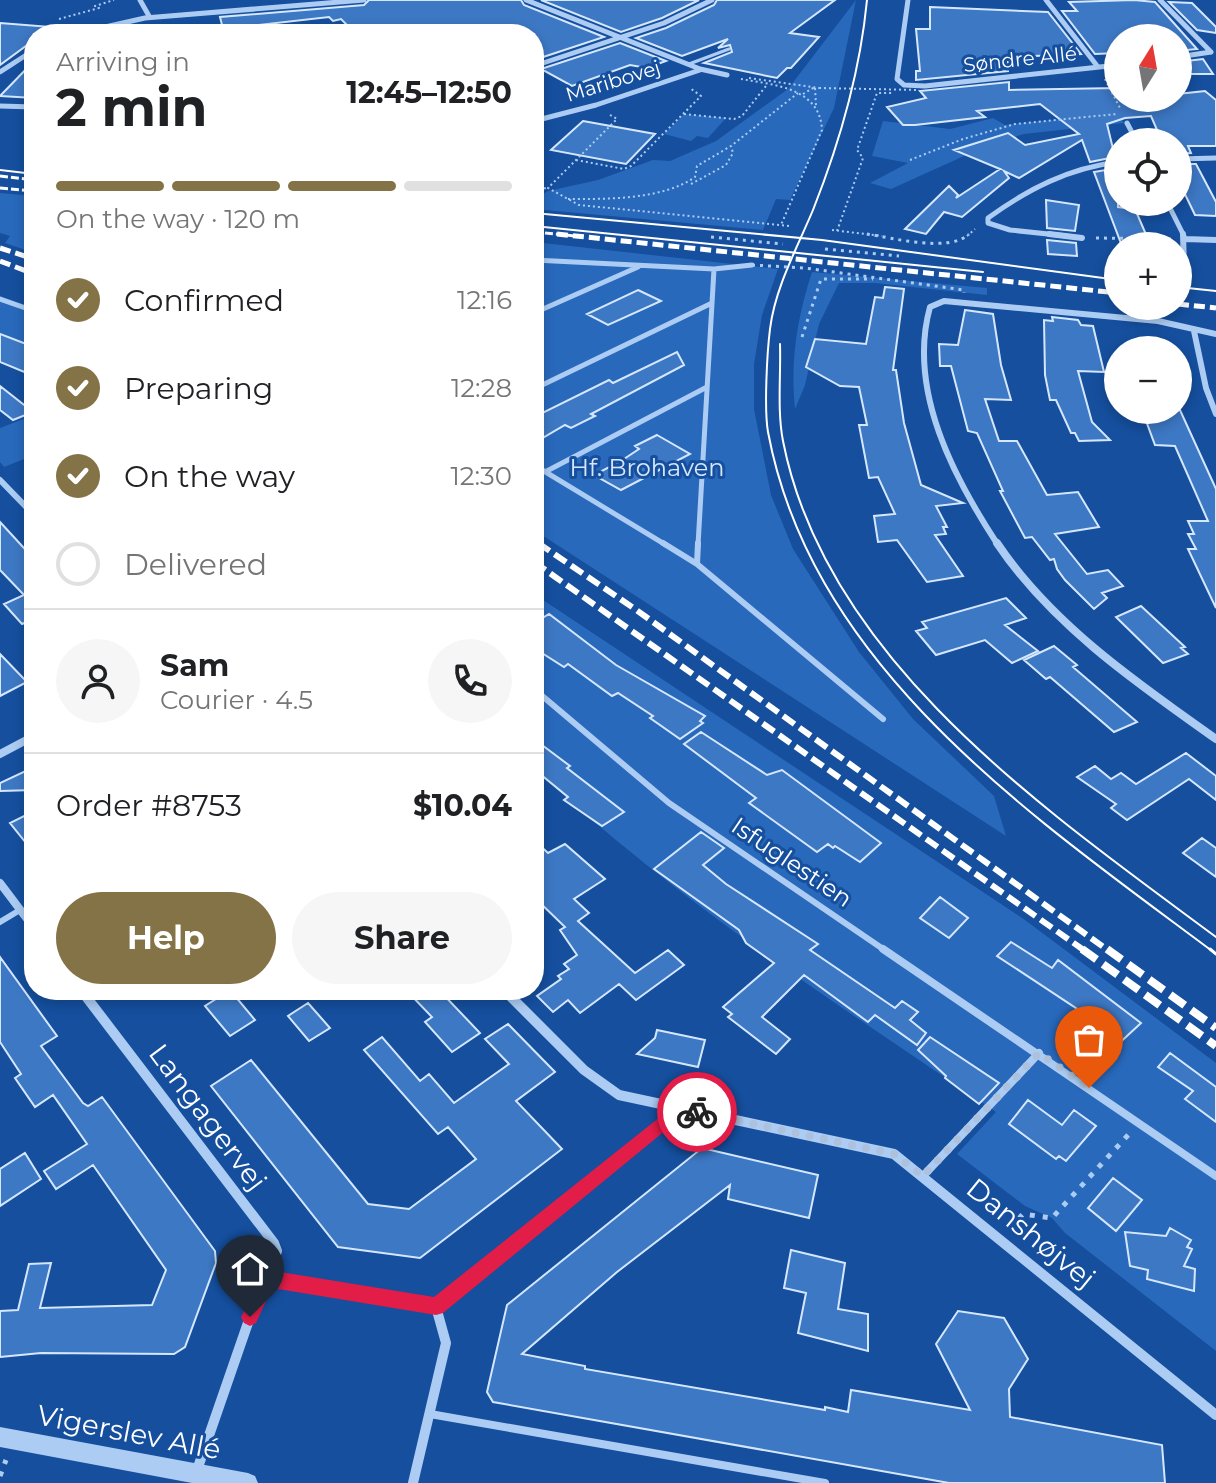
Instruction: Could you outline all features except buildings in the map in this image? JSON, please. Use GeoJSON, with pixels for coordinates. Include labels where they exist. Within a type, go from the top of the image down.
{"type":"FeatureCollection","features":[{"type":"Feature","properties":{"kind":"street"},"geometry":{"type":"LineString","coordinates":[[140,0],[149,16]]}},
{"type":"Feature","properties":{"kind":"street"},"geometry":{"type":"LineString","coordinates":[[116,24],[149,16],[296,8],[364,0]]}},
{"type":"Feature","properties":{"kind":"street","name":"Maribovej"},"geometry":{"type":"LineString","coordinates":[[526,0],[700,69],[727,75]]}},
{"type":"Feature","properties":{"kind":"street"},"geometry":{"type":"LineString","coordinates":[[544,63],[664,23],[712,0]]}},
{"type":"Feature","properties":{"kind":"street","name":"Søndre Allé"},"geometry":{"type":"LineString","coordinates":[[908,0],[897,79],[904,85],[925,86],[1104,66]]}},
{"type":"Feature","properties":{"kind":"street"},"geometry":{"type":"LineString","coordinates":[[1046,0],[1098,67]]}},
{"type":"Feature","properties":{"kind":"street"},"geometry":{"type":"LineString","coordinates":[[1160,0],[1213,52]]}},
{"type":"Feature","properties":{"kind":"street"},"geometry":{"type":"LineString","coordinates":[[1192,55],[1213,52]]}},
{"type":"Feature","properties":{"kind":"street"},"geometry":{"type":"LineString","coordinates":[[0,72],[24,56]]}},
{"type":"Feature","properties":{"kind":"street","name":"Maribovej"},"geometry":{"type":"LineString","coordinates":[[544,118],[596,105],[700,69]]}},
{"type":"Feature","properties":{"kind":"street"},"geometry":{"type":"LineString","coordinates":[[0,106],[24,107]]}},
{"type":"Feature","properties":{"kind":"street"},"geometry":{"type":"LineString","coordinates":[[1127,123],[1130,128]]}},
{"type":"Feature","properties":{"kind":"street"},"geometry":{"type":"LineString","coordinates":[[1192,159],[1216,158]]}},
{"type":"Feature","properties":{"kind":"street"},"geometry":{"type":"LineString","coordinates":[[1082,238],[1010,230],[988,223],[995,213],[1050,179],[1104,164]]}},
{"type":"Feature","properties":{"kind":"street"},"geometry":{"type":"LineString","coordinates":[[1192,239],[1216,240]]}},
{"type":"Feature","properties":{"kind":"street"},"geometry":{"type":"LineString","coordinates":[[1216,334],[1158,321],[944,301],[930,307],[923,335],[934,416],[946,452],[983,523],[1012,565],[1069,626],[1216,739]]}},
{"type":"Feature","properties":{"kind":"street"},"geometry":{"type":"LineString","coordinates":[[1194,331],[1206,388],[1216,414]]}},
{"type":"Feature","properties":{"kind":"street"},"geometry":{"type":"LineString","coordinates":[[0,480],[24,505]]}},
{"type":"Feature","properties":{"kind":"street"},"geometry":{"type":"LineString","coordinates":[[0,754],[24,741]]}},
{"type":"Feature","properties":{"kind":"street"},"geometry":{"type":"LineString","coordinates":[[0,883],[24,915]]}},
{"type":"Feature","properties":{"kind":"street","name":"Langagervej"},"geometry":{"type":"LineString","coordinates":[[89,1000],[274,1243],[276,1259],[250,1317],[195,1473]]}},
{"type":"Feature","properties":{"kind":"street","name":"Danshøjvej"},"geometry":{"type":"LineString","coordinates":[[514,1000],[584,1070],[619,1095],[894,1154],[1216,1415]]}},
{"type":"Feature","properties":{"kind":"street"},"geometry":{"type":"LineString","coordinates":[[268,1279],[436,1307],[680,1108]]}},
{"type":"Feature","properties":{"kind":"street"},"geometry":{"type":"LineString","coordinates":[[413,1483],[446,1343],[436,1307]]}},
{"type":"Feature","properties":{"kind":"street","name":"Vigerslev Allé"},"geometry":{"type":"LineString","coordinates":[[0,1437],[248,1483]]}},
{"type":"Feature","properties":{"kind":"lane"},"geometry":{"type":"LineString","coordinates":[[689,64],[729,49]]}},
{"type":"Feature","properties":{"kind":"lane"},"geometry":{"type":"LineString","coordinates":[[544,260],[714,269],[752,265]]}},
{"type":"Feature","properties":{"kind":"lane"},"geometry":{"type":"LineString","coordinates":[[544,309],[641,265]]}},
{"type":"Feature","properties":{"kind":"lane"},"geometry":{"type":"LineString","coordinates":[[697,564],[714,269]]}},
{"type":"Feature","properties":{"kind":"lane"},"geometry":{"type":"LineString","coordinates":[[0,299],[24,307]]}},
{"type":"Feature","properties":{"kind":"lane"},"geometry":{"type":"LineString","coordinates":[[544,384],[712,303]]}},
{"type":"Feature","properties":{"kind":"lane"},"geometry":{"type":"LineString","coordinates":[[545,472],[707,387]]}},
{"type":"Feature","properties":{"kind":"lane"},"geometry":{"type":"LineString","coordinates":[[545,472],[697,564],[883,719]]}},
{"type":"Feature","properties":{"kind":"lane","name":"Isfuglestien"},"geometry":{"type":"LineString","coordinates":[[544,697],[669,803],[1216,1176]]}},
{"type":"Feature","properties":{"kind":"lane"},"geometry":{"type":"LineString","coordinates":[[0,922],[20,910]]}},
{"type":"Feature","properties":{"kind":"lane"},"geometry":{"type":"LineString","coordinates":[[923,1176],[1039,1053]]}},
{"type":"Feature","properties":{"kind":"lane"},"geometry":{"type":"LineString","coordinates":[[430,1414],[825,1483]]}},
{"type":"Feature","properties":{"kind":"path"},"geometry":{"type":"LineString","coordinates":[[59,19],[99,8],[95,6],[114,0]]}},
{"type":"Feature","properties":{"kind":"path"},"geometry":{"type":"LineString","coordinates":[[910,160],[963,139],[1015,124],[1123,114],[1098,67]]}},
{"type":"Feature","properties":{"kind":"path"},"geometry":{"type":"LineString","coordinates":[[727,75],[817,87],[919,90]]}},
{"type":"Feature","properties":{"kind":"path"},"geometry":{"type":"LineString","coordinates":[[684,114],[734,119],[742,116],[767,87],[741,79],[799,94],[816,106],[823,120],[822,130],[781,225]]}},
{"type":"Feature","properties":{"kind":"path"},"geometry":{"type":"LineString","coordinates":[[576,160],[624,169],[631,166],[701,96],[672,80]]}},
{"type":"Feature","properties":{"kind":"path"},"geometry":{"type":"LineString","coordinates":[[687,185],[695,177],[697,166],[731,146],[799,94],[817,87]]}},
{"type":"Feature","properties":{"kind":"path"},"geometry":{"type":"LineString","coordinates":[[816,106],[817,87]]}},
{"type":"Feature","properties":{"kind":"path"},"geometry":{"type":"LineString","coordinates":[[837,231],[863,158],[857,150],[877,93]]}},
{"type":"Feature","properties":{"kind":"path"},"geometry":{"type":"LineString","coordinates":[[548,188],[617,119],[596,105]]}},
{"type":"Feature","properties":{"kind":"path"},"geometry":{"type":"LineString","coordinates":[[562,198],[626,195],[700,182],[726,165],[733,153],[731,146]]}},
{"type":"Feature","properties":{"kind":"path"},"geometry":{"type":"LineString","coordinates":[[854,158],[860,154]]}},
{"type":"Feature","properties":{"kind":"path"},"geometry":{"type":"LineString","coordinates":[[811,158],[817,159]]}},
{"type":"Feature","properties":{"kind":"path"},"geometry":{"type":"LineString","coordinates":[[799,186],[806,187]]}},
{"type":"Feature","properties":{"kind":"path"},"geometry":{"type":"LineString","coordinates":[[544,188],[579,205],[790,226]]}},
{"type":"Feature","properties":{"kind":"path"},"geometry":{"type":"LineString","coordinates":[[832,230],[952,244],[962,241],[976,228],[988,223]]}},
{"type":"Feature","properties":{"kind":"path"},"geometry":{"type":"LineString","coordinates":[[711,237],[783,244]]}},
{"type":"Feature","properties":{"kind":"path"},"geometry":{"type":"LineString","coordinates":[[1082,238],[1104,238]]}},
{"type":"Feature","properties":{"kind":"path"},"geometry":{"type":"LineString","coordinates":[[825,249],[899,256]]}},
{"type":"Feature","properties":{"kind":"path"},"geometry":{"type":"LineString","coordinates":[[752,265],[848,273],[964,290],[964,293]]}},
{"type":"Feature","properties":{"kind":"path"},"geometry":{"type":"LineString","coordinates":[[802,337],[821,279],[873,279]]}},
{"type":"Feature","properties":{"kind":"path"},"geometry":{"type":"LineString","coordinates":[[1000,1239],[1023,1214],[1052,1218],[1140,1123]]}},
{"type":"Feature","properties":{"kind":"green space"},"geometry":{"type":"Polygon","coordinates":[[[856,0],[834,108],[790,200],[776,199],[763,230],[544,210],[544,193],[548,191],[598,180],[653,160],[670,161],[716,141],[788,89],[856,0]]]}},
{"type":"Feature","properties":{"kind":"green space"},"geometry":{"type":"Polygon","coordinates":[[[1118,113],[1124,123],[1024,134],[984,147],[891,189],[870,183],[908,163],[872,156],[883,121],[950,129],[993,118],[1005,125],[1118,113]]]}},
{"type":"Feature","properties":{"kind":"green space"},"geometry":{"type":"Polygon","coordinates":[[[684,114],[726,118],[708,138],[697,136],[691,141],[664,134],[684,114]]]}},
{"type":"Feature","properties":{"kind":"green space"},"geometry":{"type":"Polygon","coordinates":[[[0,193],[24,195],[24,250],[5,243],[10,236],[0,233],[0,193]]]}},
{"type":"Feature","properties":{"kind":"green space","name":"Hf. Brohaven"},"geometry":{"type":"Polygon","coordinates":[[[544,243],[778,269],[762,315],[754,364],[754,409],[771,495],[793,549],[859,652],[913,719],[994,796],[1006,836],[544,536],[544,243]]]}},
{"type":"Feature","properties":{"kind":"green space"},"geometry":{"type":"Polygon","coordinates":[[[812,272],[987,288],[987,295],[875,283],[839,283],[819,324],[805,385],[795,409],[793,374],[796,340],[812,272]]]}},
{"type":"Feature","properties":{"kind":"green space"},"geometry":{"type":"Polygon","coordinates":[[[0,296],[24,304],[24,367],[0,356],[0,296]]]}},
{"type":"Feature","properties":{"kind":"green space"},"geometry":{"type":"Polygon","coordinates":[[[24,419],[24,459],[4,467],[0,462],[0,428],[24,419]]]}},
{"type":"Feature","properties":{"kind":"green space"},"geometry":{"type":"Polygon","coordinates":[[[544,601],[1025,920],[1216,1063],[1216,1351],[1065,1233],[1052,1218],[1025,1206],[957,1154],[996,1112],[758,949],[588,816],[544,777],[544,601]]]}},
{"type":"Feature","properties":{"kind":"tram line"},"geometry":{"type":"LineString","coordinates":[[801,238],[840,133],[854,81],[867,0]]}},
{"type":"Feature","properties":{"kind":"tram line"},"geometry":{"type":"LineString","coordinates":[[0,170],[24,173]]}},
{"type":"Feature","properties":{"kind":"tram line"},"geometry":{"type":"LineString","coordinates":[[544,214],[801,238]]}},
{"type":"Feature","properties":{"kind":"tram line"},"geometry":{"type":"LineString","coordinates":[[544,227],[795,253]]}},
{"type":"Feature","properties":{"kind":"tram line"},"geometry":{"type":"LineString","coordinates":[[795,253],[801,238]]}},
{"type":"Feature","properties":{"kind":"tram line"},"geometry":{"type":"LineString","coordinates":[[801,238],[1104,278]]}},
{"type":"Feature","properties":{"kind":"tram line"},"geometry":{"type":"LineString","coordinates":[[795,253],[983,272]]}},
{"type":"Feature","properties":{"kind":"tram line"},"geometry":{"type":"LineString","coordinates":[[795,253],[782,283],[770,329],[766,396],[768,432],[792,517],[831,594],[881,665],[939,730],[1004,790],[1073,847],[1212,951]]}},
{"type":"Feature","properties":{"kind":"tram line"},"geometry":{"type":"LineString","coordinates":[[1192,288],[1216,291]]}},
{"type":"Feature","properties":{"kind":"tram line"},"geometry":{"type":"LineString","coordinates":[[780,344],[783,441],[807,520],[845,594],[895,662],[953,725],[1084,838],[1216,937]]}},
{"type":"Feature","properties":{"kind":"tram line"},"geometry":{"type":"LineString","coordinates":[[1210,949],[1216,954]]}},
{"type":"Feature","properties":{"kind":"railway"},"geometry":{"type":"LineString","coordinates":[[0,176],[24,179]]}},
{"type":"Feature","properties":{"kind":"railway"},"geometry":{"type":"LineString","coordinates":[[0,188],[24,190]]}},
{"type":"Feature","properties":{"kind":"railway"},"geometry":{"type":"LineString","coordinates":[[544,233],[576,236]]}},
{"type":"Feature","properties":{"kind":"railway"},"geometry":{"type":"LineString","coordinates":[[557,234],[1104,292]]}},
{"type":"Feature","properties":{"kind":"railway"},"geometry":{"type":"LineString","coordinates":[[0,248],[24,256]]}},
{"type":"Feature","properties":{"kind":"railway"},"geometry":{"type":"LineString","coordinates":[[0,261],[24,270]]}},
{"type":"Feature","properties":{"kind":"railway"},"geometry":{"type":"LineString","coordinates":[[1192,305],[1216,308]]}},
{"type":"Feature","properties":{"kind":"railway"},"geometry":{"type":"LineString","coordinates":[[544,547],[635,609],[1109,951]]}},
{"type":"Feature","properties":{"kind":"railway"},"geometry":{"type":"LineString","coordinates":[[544,569],[1085,951]]}},
{"type":"Feature","properties":{"kind":"railway"},"geometry":{"type":"LineString","coordinates":[[1082,949],[1216,1046]]}},
{"type":"Feature","properties":{"kind":"railway"},"geometry":{"type":"LineString","coordinates":[[1107,949],[1216,1028]]}},
{"type":"Feature","properties":{"kind":"way so far"},"geometry":{"type":"LineString","coordinates":[[697,1112],[894,1154],[923,1176],[1039,1053],[1089,1088]]}},
{"type":"Feature","properties":{"kind":"route"},"geometry":{"type":"LineString","coordinates":[[250,1317],[268,1279],[436,1307],[680,1108],[697,1112]]}}]}
